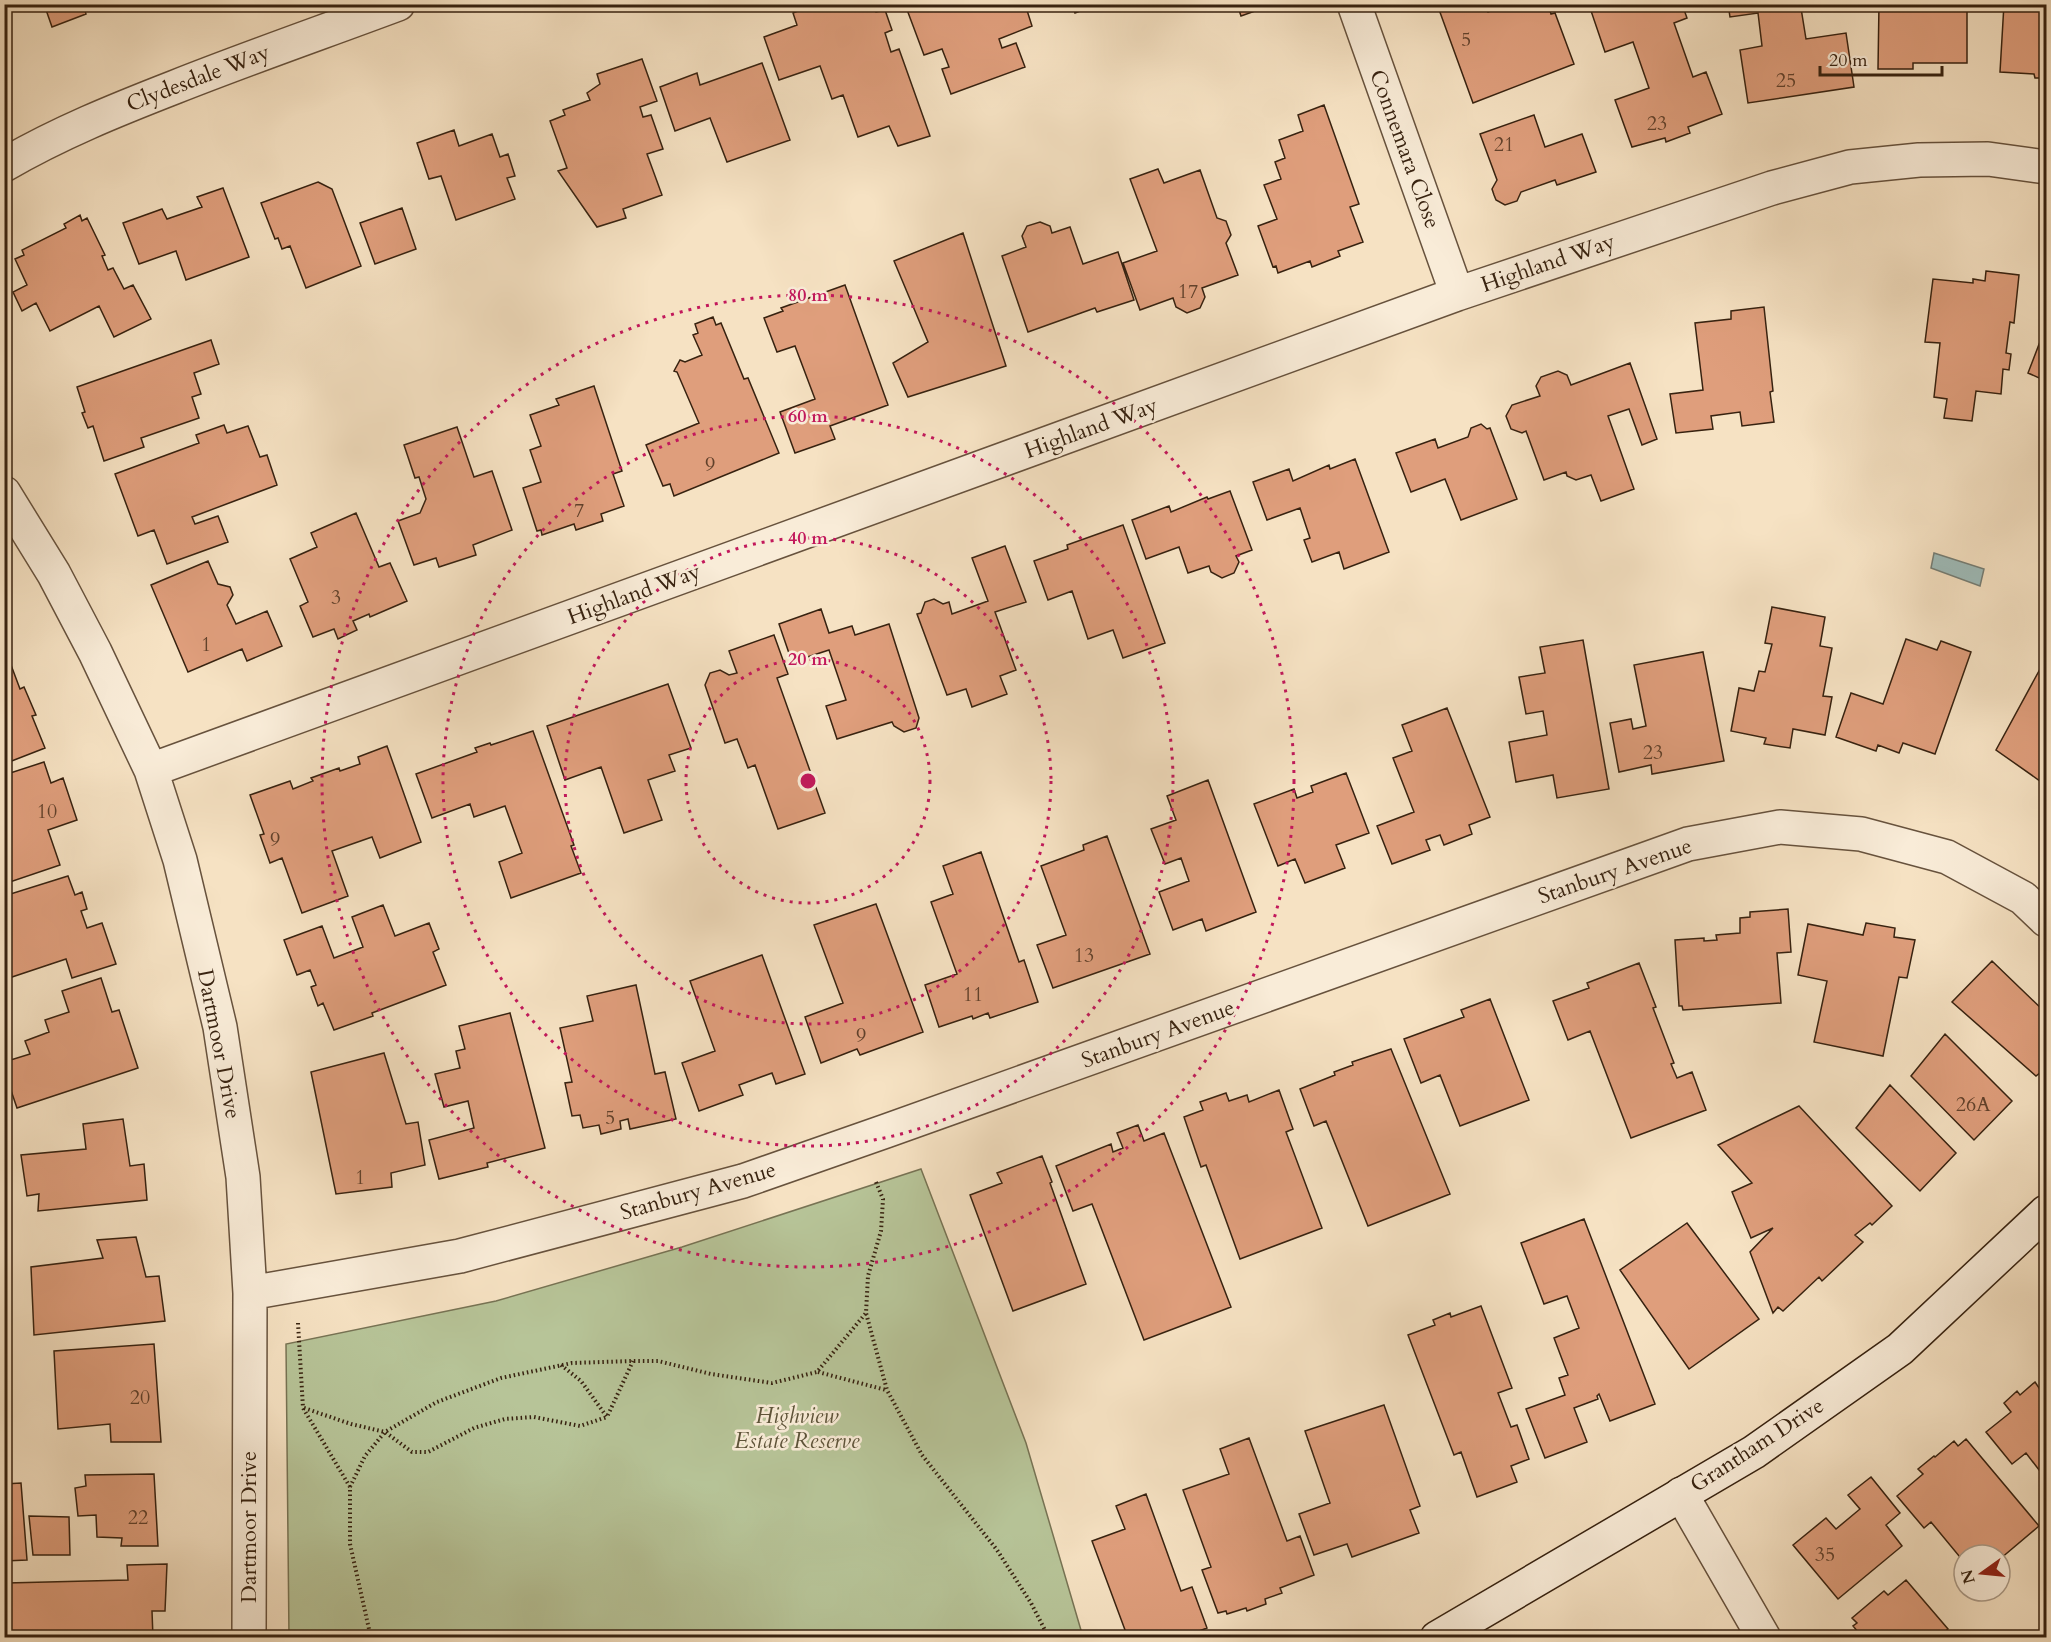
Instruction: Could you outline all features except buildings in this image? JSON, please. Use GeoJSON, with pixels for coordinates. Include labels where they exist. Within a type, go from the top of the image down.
{"type":"FeatureCollection","features":[{"type":"Feature","properties":{"kind":"street","name":"Clydesdale Way"},"geometry":{"type":"LineString","coordinates":[[4,165],[33,148],[110,112],[222,68],[398,4]]}},
{"type":"Feature","properties":{"kind":"street","name":"Connemara Close"},"geometry":{"type":"LineString","coordinates":[[1354,4],[1457,294]]}},
{"type":"Feature","properties":{"kind":"street","name":"Highland Way"},"geometry":{"type":"LineString","coordinates":[[151,770],[1457,294],[1772,188],[1850,167],[1918,160],[1988,159],[2046,167]]}},
{"type":"Feature","properties":{"kind":"street","name":"Dartmoor Drive"},"geometry":{"type":"LineString","coordinates":[[4,493],[54,574],[95,652],[151,770],[180,860],[220,1027],[243,1177],[250,1293],[249,1638]]}},
{"type":"Feature","properties":{"kind":"street","name":"Stanbury Avenue"},"geometry":{"type":"LineString","coordinates":[[250,1293],[460,1256],[743,1180],[1688,844],[1780,827],[1861,834],[1947,857],[2023,898],[2046,920]]}},
{"type":"Feature","properties":{"kind":"street","name":"Grantham Drive"},"geometry":{"type":"LineString","coordinates":[[1437,1638],[1754,1452],[1900,1348],[2046,1212]]}},
{"type":"Feature","properties":{"kind":"street"},"geometry":{"type":"LineString","coordinates":[[1680,1494],[1764,1638]]}},
{"type":"Feature","properties":{"kind":"path"},"geometry":{"type":"LineString","coordinates":[[876,1182],[883,1199],[881,1231],[868,1276],[866,1313],[887,1390],[922,1455],[997,1550],[1031,1603],[1049,1638]]}},
{"type":"Feature","properties":{"kind":"path"},"geometry":{"type":"LineString","coordinates":[[818,1372],[866,1313]]}},
{"type":"Feature","properties":{"kind":"path"},"geometry":{"type":"LineString","coordinates":[[298,1316],[303,1408],[351,1487]]}},
{"type":"Feature","properties":{"kind":"path"},"geometry":{"type":"LineString","coordinates":[[371,1638],[350,1544],[351,1487],[365,1456],[385,1432],[436,1402],[501,1378],[561,1365],[633,1360],[658,1362],[711,1374],[772,1383],[818,1372],[887,1390]]}},
{"type":"Feature","properties":{"kind":"path"},"geometry":{"type":"LineString","coordinates":[[303,1408],[351,1424],[385,1432],[412,1452],[428,1452],[474,1428],[505,1419],[534,1417],[580,1425],[607,1417],[633,1360]]}},
{"type":"Feature","properties":{"kind":"path"},"geometry":{"type":"LineString","coordinates":[[561,1365],[581,1381],[607,1417]]}},
{"type":"Feature","properties":{"kind":"green space","name":"Highview Estate Reserve"},"geometry":{"type":"Polygon","coordinates":[[[921,1169],[1026,1443],[1083,1637],[289,1637],[286,1344],[496,1301],[682,1247],[921,1169]]]}},
{"type":"Feature","properties":{"kind":"water"},"geometry":{"type":"Polygon","coordinates":[[[1934,553],[1984,569],[1980,586],[1931,568],[1934,553]]]}}]}
